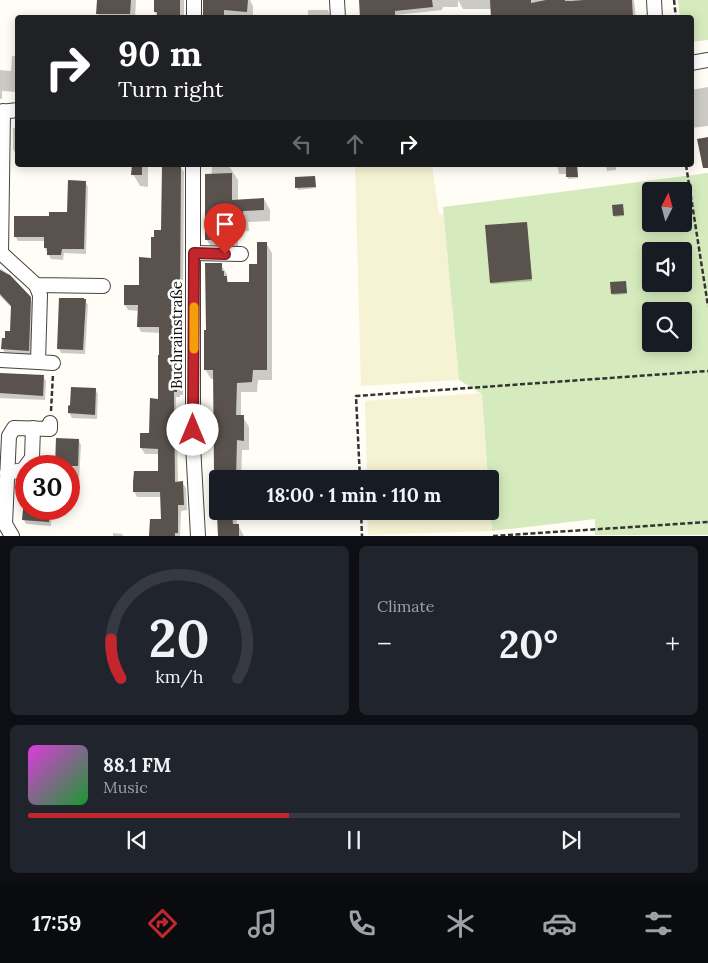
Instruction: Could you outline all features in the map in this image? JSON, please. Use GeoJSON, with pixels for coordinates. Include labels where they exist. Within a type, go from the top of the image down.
{"type":"FeatureCollection","features":[{"type":"Feature","properties":{"kind":"street"},"geometry":{"type":"LineString","coordinates":[[194,0],[194,15]]}},
{"type":"Feature","properties":{"kind":"street"},"geometry":{"type":"LineString","coordinates":[[337,0],[338,15]]}},
{"type":"Feature","properties":{"kind":"street"},"geometry":{"type":"LineString","coordinates":[[654,0],[655,15]]}},
{"type":"Feature","properties":{"kind":"street"},"geometry":{"type":"LineString","coordinates":[[694,62],[708,60]]}},
{"type":"Feature","properties":{"kind":"street"},"geometry":{"type":"LineString","coordinates":[[15,110],[1,111],[1,253],[36,285],[40,294],[38,362]]}},
{"type":"Feature","properties":{"kind":"street","name":"Buchrainstraße"},"geometry":{"type":"LineString","coordinates":[[193,167],[193,445],[198,536]]}},
{"type":"Feature","properties":{"kind":"street"},"geometry":{"type":"LineString","coordinates":[[194,253],[241,254]]}},
{"type":"Feature","properties":{"kind":"street"},"geometry":{"type":"LineString","coordinates":[[36,285],[103,286]]}},
{"type":"Feature","properties":{"kind":"street"},"geometry":{"type":"LineString","coordinates":[[0,360],[53,363]]}},
{"type":"Feature","properties":{"kind":"street"},"geometry":{"type":"LineString","coordinates":[[12,536],[5,524],[9,436],[14,428],[50,429],[50,423]]}},
{"type":"Feature","properties":{"kind":"street"},"geometry":{"type":"LineString","coordinates":[[8,474],[23,470],[32,458],[33,428]]}},
{"type":"Feature","properties":{"kind":"path"},"geometry":{"type":"LineString","coordinates":[[674,0],[676,15]]}},
{"type":"Feature","properties":{"kind":"path"},"geometry":{"type":"LineString","coordinates":[[686,167],[708,306]]}},
{"type":"Feature","properties":{"kind":"path"},"geometry":{"type":"LineString","coordinates":[[50,423],[53,363]]}},
{"type":"Feature","properties":{"kind":"path"},"geometry":{"type":"LineString","coordinates":[[360,470],[356,396],[708,372]]}},
{"type":"Feature","properties":{"kind":"path"},"geometry":{"type":"LineString","coordinates":[[361,520],[362,536]]}},
{"type":"Feature","properties":{"kind":"path"},"geometry":{"type":"LineString","coordinates":[[493,536],[708,522]]}},
{"type":"Feature","properties":{"kind":"shaded area"},"geometry":{"type":"Polygon","coordinates":[[[355,167],[432,167],[439,214],[444,214],[459,380],[361,386],[355,167]]]}},
{"type":"Feature","properties":{"kind":"shaded area"},"geometry":{"type":"Polygon","coordinates":[[[482,393],[487,470],[367,470],[365,401],[482,393]]]}},
{"type":"Feature","properties":{"kind":"shaded area"},"geometry":{"type":"Polygon","coordinates":[[[367,520],[491,520],[492,531],[368,535],[367,520]]]}},
{"type":"Feature","properties":{"kind":"green space"},"geometry":{"type":"Polygon","coordinates":[[[678,0],[708,0],[708,40],[694,42],[694,15],[680,15],[678,0]]]}},
{"type":"Feature","properties":{"kind":"green space"},"geometry":{"type":"Polygon","coordinates":[[[708,173],[708,535],[595,535],[595,519],[492,531],[491,520],[499,520],[499,470],[487,470],[482,394],[459,380],[443,207],[708,173]]]}},
{"type":"Feature","properties":{"kind":"building"},"geometry":{"type":"Polygon","coordinates":[[[97,0],[131,0],[130,14],[96,14],[97,0]]]}},
{"type":"Feature","properties":{"kind":"building"},"geometry":{"type":"Polygon","coordinates":[[[154,0],[180,0],[180,15],[157,15],[157,12],[154,12],[154,0]]]}},
{"type":"Feature","properties":{"kind":"building"},"geometry":{"type":"Polygon","coordinates":[[[203,0],[248,0],[247,12],[224,10],[224,15],[203,15],[203,0]]]}},
{"type":"Feature","properties":{"kind":"building"},"geometry":{"type":"Polygon","coordinates":[[[359,0],[432,0],[433,7],[395,11],[395,15],[360,15],[359,0]]]}},
{"type":"Feature","properties":{"kind":"building"},"geometry":{"type":"Polygon","coordinates":[[[490,0],[531,0],[531,3],[546,0],[632,0],[633,15],[491,15],[490,0]]]}},
{"type":"Feature","properties":{"kind":"building"},"geometry":{"type":"Polygon","coordinates":[[[708,137],[708,168],[703,168],[697,139],[708,137]]]}},
{"type":"Feature","properties":{"kind":"building"},"geometry":{"type":"Polygon","coordinates":[[[132,167],[142,167],[142,175],[131,175],[132,167]]]}},
{"type":"Feature","properties":{"kind":"building"},"geometry":{"type":"Polygon","coordinates":[[[162,167],[181,167],[180,300],[171,300],[171,320],[181,320],[181,390],[177,389],[177,392],[174,392],[175,482],[183,481],[184,505],[178,505],[178,533],[175,533],[175,536],[149,536],[150,519],[161,519],[160,492],[133,492],[134,471],[158,471],[158,449],[140,448],[140,433],[149,433],[150,398],[158,399],[159,327],[137,327],[138,305],[124,305],[124,285],[139,285],[139,257],[151,258],[151,237],[154,237],[154,230],[161,230],[162,167]]]}},
{"type":"Feature","properties":{"kind":"building"},"geometry":{"type":"Polygon","coordinates":[[[566,167],[577,167],[578,177],[566,177],[566,167]]]}},
{"type":"Feature","properties":{"kind":"building"},"geometry":{"type":"Polygon","coordinates":[[[232,173],[232,200],[264,198],[264,210],[243,211],[243,220],[233,221],[233,240],[205,240],[205,174],[232,173]]]}},
{"type":"Feature","properties":{"kind":"building"},"geometry":{"type":"Polygon","coordinates":[[[315,176],[316,187],[295,188],[295,177],[315,176]]]}},
{"type":"Feature","properties":{"kind":"building"},"geometry":{"type":"Polygon","coordinates":[[[68,180],[86,181],[84,249],[62,249],[61,255],[47,255],[47,248],[44,248],[44,237],[14,237],[14,216],[49,216],[49,212],[67,212],[68,180]]]}},
{"type":"Feature","properties":{"kind":"building"},"geometry":{"type":"Polygon","coordinates":[[[623,204],[624,215],[613,216],[612,205],[623,204]]]}},
{"type":"Feature","properties":{"kind":"building"},"geometry":{"type":"Polygon","coordinates":[[[527,222],[532,279],[490,283],[485,225],[527,222]]]}},
{"type":"Feature","properties":{"kind":"building"},"geometry":{"type":"Polygon","coordinates":[[[257,242],[267,242],[267,370],[253,370],[252,382],[237,383],[236,415],[244,415],[244,441],[237,440],[236,470],[214,470],[213,370],[204,370],[204,330],[206,330],[205,263],[222,263],[222,271],[224,271],[224,276],[227,276],[227,282],[249,282],[249,264],[257,264],[257,242]]]}},
{"type":"Feature","properties":{"kind":"building"},"geometry":{"type":"Polygon","coordinates":[[[0,270],[10,275],[31,297],[29,351],[1,349],[2,338],[5,338],[5,331],[10,331],[11,306],[0,294],[0,270]]]}},
{"type":"Feature","properties":{"kind":"building"},"geometry":{"type":"Polygon","coordinates":[[[626,281],[627,293],[611,294],[610,282],[626,281]]]}},
{"type":"Feature","properties":{"kind":"building"},"geometry":{"type":"Polygon","coordinates":[[[59,298],[86,299],[83,350],[57,349],[59,298]]]}},
{"type":"Feature","properties":{"kind":"building"},"geometry":{"type":"Polygon","coordinates":[[[0,373],[44,375],[43,396],[0,393],[0,373]]]}},
{"type":"Feature","properties":{"kind":"building"},"geometry":{"type":"Polygon","coordinates":[[[71,387],[96,388],[95,415],[68,413],[71,387]]]}},
{"type":"Feature","properties":{"kind":"building"},"geometry":{"type":"Polygon","coordinates":[[[56,438],[79,439],[78,455],[55,455],[56,438]]]}},
{"type":"Feature","properties":{"kind":"building"},"geometry":{"type":"Polygon","coordinates":[[[22,520],[49,520],[49,522],[22,520]]]}},
{"type":"Feature","properties":{"kind":"building"},"geometry":{"type":"Polygon","coordinates":[[[217,520],[233,520],[233,524],[239,524],[239,536],[218,536],[217,520]]]}},
{"type":"Feature","properties":{"kind":"slow traffic"},"geometry":{"type":"LineString","coordinates":[[194,307],[194,349]]}},
{"type":"Feature","properties":{"kind":"route"},"geometry":{"type":"LineString","coordinates":[[193,430],[194,253],[225,254]]}}]}
